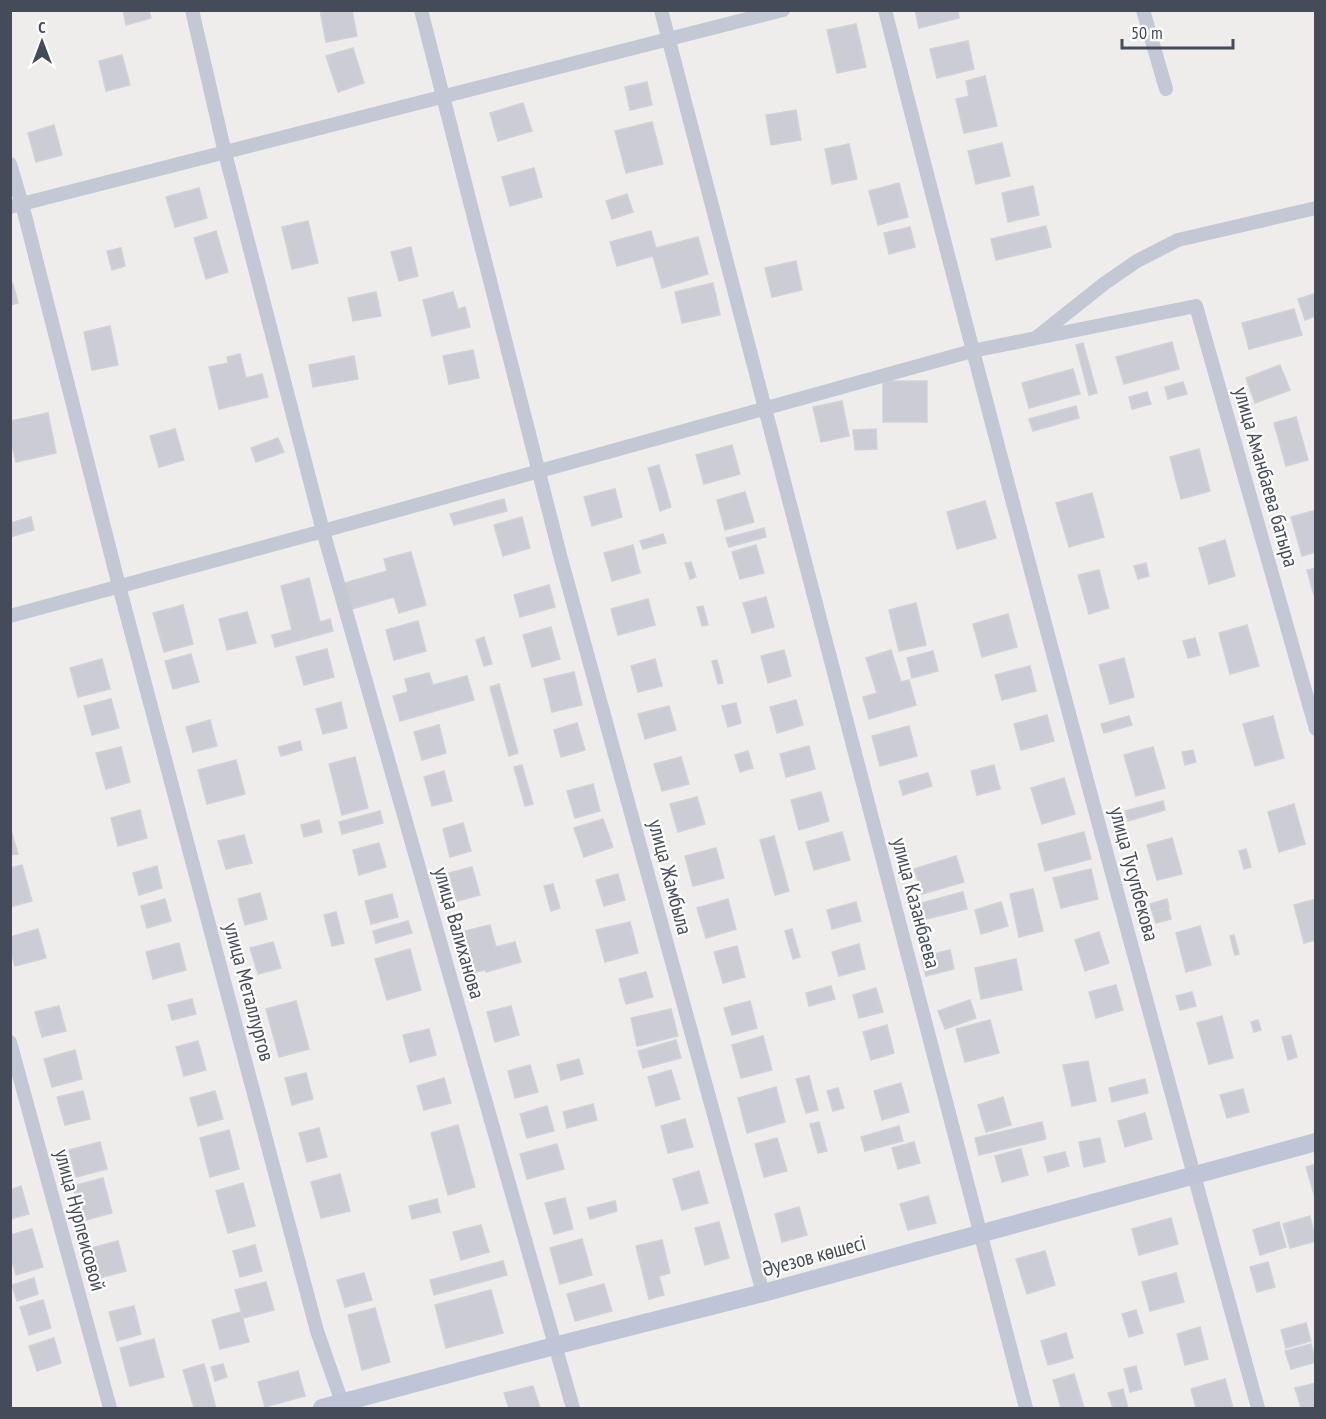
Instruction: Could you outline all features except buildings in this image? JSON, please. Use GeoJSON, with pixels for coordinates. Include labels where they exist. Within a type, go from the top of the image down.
{"type":"FeatureCollection","features":[{"type":"Feature","properties":{"kind":"main road","name":"Әуезов көшесі"},"geometry":{"type":"LineString","coordinates":[[322,1408],[343,1406],[554,1346],[763,1293],[1316,1142]]}},
{"type":"Feature","properties":{"kind":"street","name":"улица Валиханова"},"geometry":{"type":"LineString","coordinates":[[192,10],[225,153],[323,531],[573,1408]]}},
{"type":"Feature","properties":{"kind":"street","name":"улица Жамбыла"},"geometry":{"type":"LineString","coordinates":[[421,10],[563,567],[763,1293]]}},
{"type":"Feature","properties":{"kind":"street","name":"улица Казанбаева"},"geometry":{"type":"LineString","coordinates":[[661,10],[1026,1408]]}},
{"type":"Feature","properties":{"kind":"street"},"geometry":{"type":"LineString","coordinates":[[16,206],[783,10]]}},
{"type":"Feature","properties":{"kind":"street","name":"улица Тусупбекова"},"geometry":{"type":"LineString","coordinates":[[885,10],[972,351],[1258,1408]]}},
{"type":"Feature","properties":{"kind":"street"},"geometry":{"type":"LineString","coordinates":[[1143,10],[1166,89]]}},
{"type":"Feature","properties":{"kind":"street","name":"улица Металлургов"},"geometry":{"type":"LineString","coordinates":[[10,164],[16,206],[317,1330],[343,1406]]}},
{"type":"Feature","properties":{"kind":"street"},"geometry":{"type":"LineString","coordinates":[[10,615],[323,531],[972,351],[1036,338],[1129,266],[1178,240],[1316,208]]}},
{"type":"Feature","properties":{"kind":"street","name":"улица Аманбаева батыра"},"geometry":{"type":"LineString","coordinates":[[1036,338],[1196,306],[1316,729]]}},
{"type":"Feature","properties":{"kind":"street","name":"улица Нурпеисовой"},"geometry":{"type":"LineString","coordinates":[[10,1042],[110,1408]]}}]}
